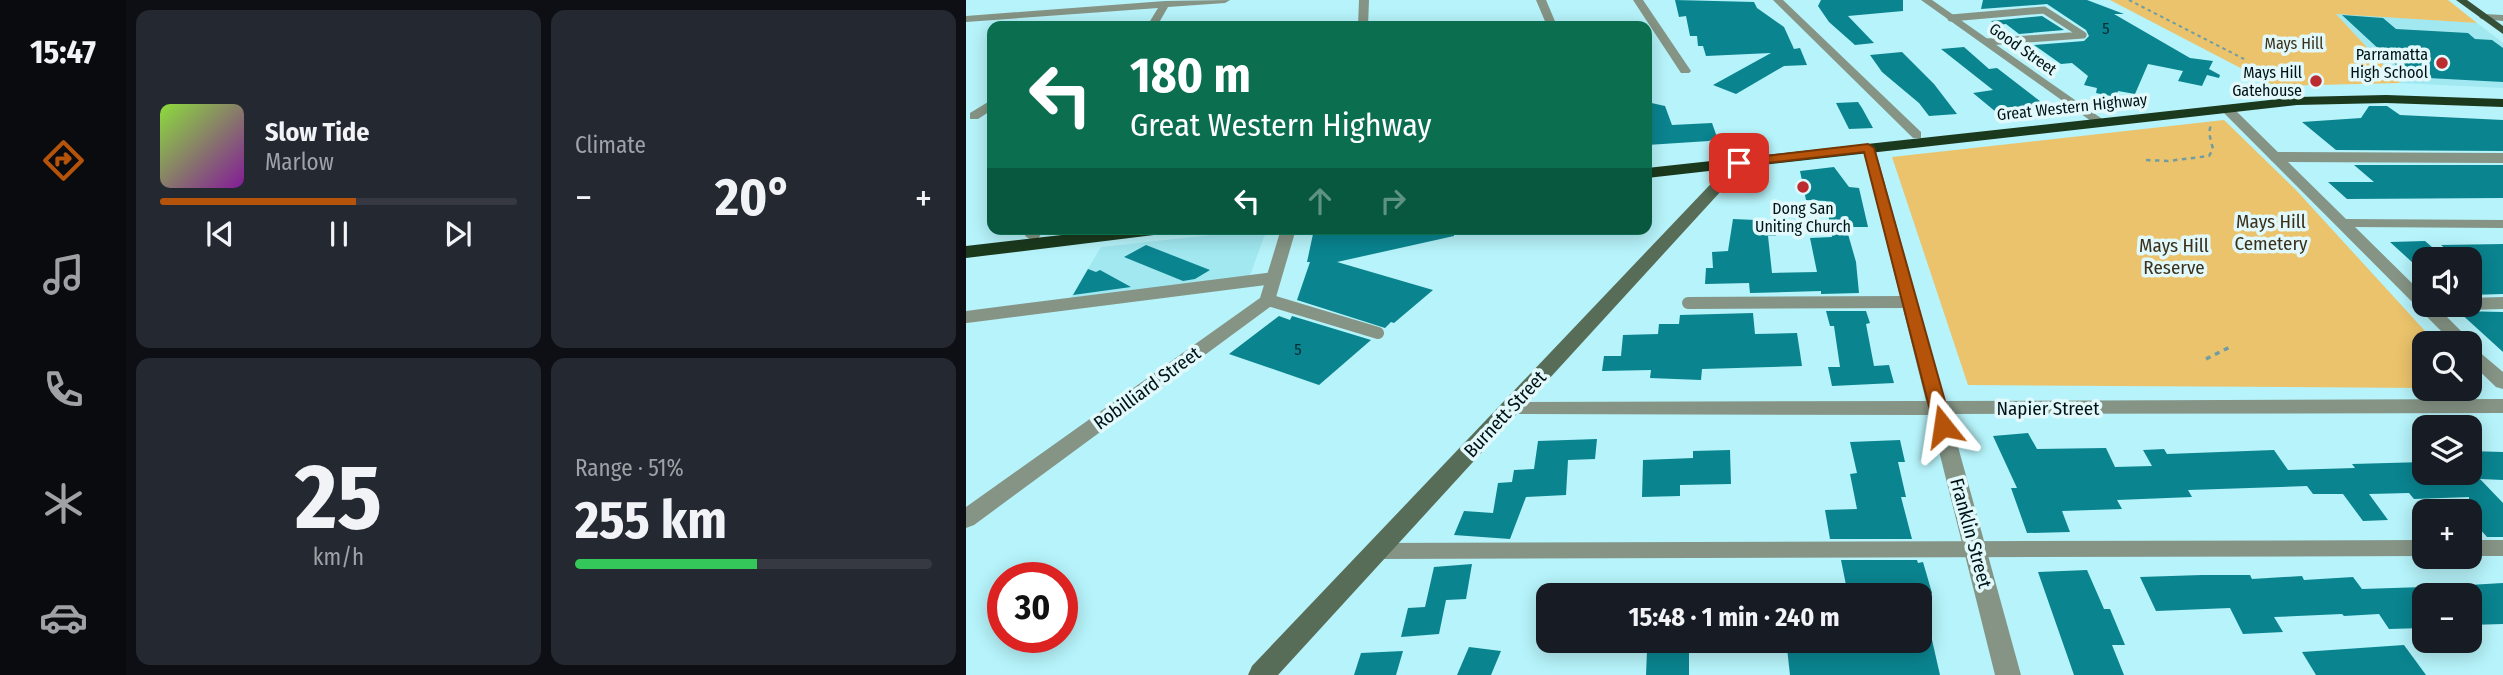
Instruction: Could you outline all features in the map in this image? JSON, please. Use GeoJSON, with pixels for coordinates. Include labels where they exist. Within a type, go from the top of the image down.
{"type":"FeatureCollection","features":[{"type":"Feature","properties":{"kind":"highway","name":"Great Western Highway"},"geometry":{"type":"LineString","coordinates":[[1652,164],[1868,148],[2230,100],[2331,93],[2503,97]]}},
{"type":"Feature","properties":{"kind":"highway","name":"Great Western Highway"},"geometry":{"type":"LineString","coordinates":[[1652,172],[1744,157],[1916,135],[2226,108],[2342,99],[2503,103]]}},
{"type":"Feature","properties":{"kind":"highway"},"geometry":{"type":"LineString","coordinates":[[966,244],[1022,235]]}},
{"type":"Feature","properties":{"kind":"highway"},"geometry":{"type":"LineString","coordinates":[[966,252],[1111,235]]}},
{"type":"Feature","properties":{"kind":"main road"},"geometry":{"type":"LineString","coordinates":[[2461,0],[2503,32]]}},
{"type":"Feature","properties":{"kind":"main road","name":"Burnett Street"},"geometry":{"type":"LineString","coordinates":[[1261,675],[1744,157]]}},
{"type":"Feature","properties":{"kind":"street"},"geometry":{"type":"LineString","coordinates":[[966,19],[1225,0]]}},
{"type":"Feature","properties":{"kind":"street"},"geometry":{"type":"LineString","coordinates":[[1363,21],[1364,0]]}},
{"type":"Feature","properties":{"kind":"street"},"geometry":{"type":"LineString","coordinates":[[1541,0],[1550,21]]}},
{"type":"Feature","properties":{"kind":"street"},"geometry":{"type":"LineString","coordinates":[[1638,0],[1652,21]]}},
{"type":"Feature","properties":{"kind":"street"},"geometry":{"type":"LineString","coordinates":[[1778,0],[1916,135]]}},
{"type":"Feature","properties":{"kind":"street","name":"Good Street"},"geometry":{"type":"LineString","coordinates":[[1926,0],[2096,119]]}},
{"type":"Feature","properties":{"kind":"street"},"geometry":{"type":"LineString","coordinates":[[1155,21],[1165,4]]}},
{"type":"Feature","properties":{"kind":"street"},"geometry":{"type":"LineString","coordinates":[[1059,21],[1067,11]]}},
{"type":"Feature","properties":{"kind":"street"},"geometry":{"type":"LineString","coordinates":[[2484,17],[2503,18]]}},
{"type":"Feature","properties":{"kind":"street"},"geometry":{"type":"LineString","coordinates":[[1652,21],[1685,71]]}},
{"type":"Feature","properties":{"kind":"street"},"geometry":{"type":"LineString","coordinates":[[974,116],[987,108]]}},
{"type":"Feature","properties":{"kind":"street"},"geometry":{"type":"LineString","coordinates":[[2226,108],[2412,293]]}},
{"type":"Feature","properties":{"kind":"street","name":"Franklin Street"},"geometry":{"type":"LineString","coordinates":[[1868,148],[2008,675]]}},
{"type":"Feature","properties":{"kind":"street"},"geometry":{"type":"LineString","coordinates":[[2342,223],[2503,224]]}},
{"type":"Feature","properties":{"kind":"street"},"geometry":{"type":"LineString","coordinates":[[1268,300],[1287,235]]}},
{"type":"Feature","properties":{"kind":"street","name":"Robilliard Street"},"geometry":{"type":"LineString","coordinates":[[966,519],[1268,300]]}},
{"type":"Feature","properties":{"kind":"street"},"geometry":{"type":"LineString","coordinates":[[2436,317],[2451,331]]}},
{"type":"Feature","properties":{"kind":"street"},"geometry":{"type":"LineString","coordinates":[[2482,363],[2503,383]]}},
{"type":"Feature","properties":{"kind":"street","name":"Napier Street"},"geometry":{"type":"LineString","coordinates":[[1509,410],[2503,406]]}},
{"type":"Feature","properties":{"kind":"lane"},"geometry":{"type":"LineString","coordinates":[[1951,18],[2044,10],[2083,35],[1987,42]]}},
{"type":"Feature","properties":{"kind":"lane"},"geometry":{"type":"LineString","coordinates":[[2275,158],[2503,158]]}},
{"type":"Feature","properties":{"kind":"lane"},"geometry":{"type":"LineString","coordinates":[[966,317],[1274,278]]}},
{"type":"Feature","properties":{"kind":"lane"},"geometry":{"type":"LineString","coordinates":[[1268,300],[1378,333]]}},
{"type":"Feature","properties":{"kind":"lane"},"geometry":{"type":"LineString","coordinates":[[1688,303],[1909,302]]}},
{"type":"Feature","properties":{"kind":"lane"},"geometry":{"type":"LineString","coordinates":[[2482,303],[2503,303]]}},
{"type":"Feature","properties":{"kind":"lane"},"geometry":{"type":"LineString","coordinates":[[1377,551],[2412,548]]}},
{"type":"Feature","properties":{"kind":"lane"},"geometry":{"type":"LineString","coordinates":[[2482,548],[2503,548]]}},
{"type":"Feature","properties":{"kind":"path"},"geometry":{"type":"LineString","coordinates":[[2129,0],[2244,59]]}},
{"type":"Feature","properties":{"kind":"path"},"geometry":{"type":"LineString","coordinates":[[2146,160],[2168,161],[2209,156],[2213,149],[2210,124],[2215,120]]}},
{"type":"Feature","properties":{"kind":"path"},"geometry":{"type":"LineString","coordinates":[[2206,359],[2232,346]]}},
{"type":"Feature","properties":{"kind":"shaded area","name":"Parramatta High School"},"geometry":{"type":"Polygon","coordinates":[[[2335,13],[2477,23],[2503,43],[2503,88],[2400,83],[2335,13]]]}},
{"type":"Feature","properties":{"kind":"shaded area"},"geometry":{"type":"Polygon","coordinates":[[[1212,235],[1265,235],[1249,278],[1070,299],[1101,247],[1212,235]]]}},
{"type":"Feature","properties":{"kind":"green space","name":"Mays Hill"},"geometry":{"type":"Polygon","coordinates":[[[2110,0],[2448,0],[2477,23],[2336,14],[2400,83],[2275,86],[2110,0]]]}},
{"type":"Feature","properties":{"kind":"green space","name":"Mays Hill Reserve"},"geometry":{"type":"Polygon","coordinates":[[[2224,120],[2296,190],[2425,331],[2412,331],[2412,388],[1968,385],[1892,157],[2224,120]]]}},
{"type":"Feature","properties":{"kind":"building"},"geometry":{"type":"Polygon","coordinates":[[[1675,0],[1754,2],[1757,8],[1784,27],[1794,49],[1800,48],[1807,65],[1784,66],[1736,94],[1713,85],[1771,53],[1706,56],[1703,46],[1698,46],[1697,36],[1690,36],[1686,16],[1679,17],[1675,0]]]}},
{"type":"Feature","properties":{"kind":"building"},"geometry":{"type":"Polygon","coordinates":[[[1821,0],[1903,0],[1903,11],[1848,16],[1874,43],[1855,45],[1829,22],[1818,6],[1821,0]]]}},
{"type":"Feature","properties":{"kind":"building"},"geometry":{"type":"Polygon","coordinates":[[[1983,0],[2087,0],[2124,14],[2114,14],[2190,58],[2213,61],[2209,69],[2220,75],[2219,78],[2207,75],[2202,86],[2178,81],[2183,71],[2148,64],[2135,94],[2118,91],[2116,97],[2096,93],[2097,88],[2084,85],[2088,76],[2072,63],[2061,64],[2034,45],[2084,41],[2089,36],[2086,30],[2047,4],[1981,9],[1983,0]]]}},
{"type":"Feature","properties":{"kind":"building","name":"Parramatta High School"},"geometry":{"type":"Polygon","coordinates":[[[2342,15],[2383,18],[2396,29],[2468,33],[2475,39],[2492,40],[2503,48],[2503,82],[2409,77],[2342,15]]]}},
{"type":"Feature","properties":{"kind":"building"},"geometry":{"type":"Polygon","coordinates":[[[2042,16],[2064,30],[2019,34],[2006,24],[1996,25],[1991,21],[2042,16]]]}},
{"type":"Feature","properties":{"kind":"building"},"geometry":{"type":"Polygon","coordinates":[[[1964,47],[1989,69],[1997,68],[2045,105],[1996,112],[1973,93],[1993,90],[1941,49],[1964,47]]]}},
{"type":"Feature","properties":{"kind":"building"},"geometry":{"type":"Polygon","coordinates":[[[1902,52],[1934,84],[1957,114],[1929,116],[1919,103],[1882,72],[1870,55],[1902,52]]]}},
{"type":"Feature","properties":{"kind":"building"},"geometry":{"type":"Polygon","coordinates":[[[1858,102],[1873,128],[1849,129],[1836,103],[1858,102]]]}},
{"type":"Feature","properties":{"kind":"building"},"geometry":{"type":"Polygon","coordinates":[[[1652,103],[1665,106],[1672,125],[1712,123],[1717,137],[1709,141],[1652,145],[1652,103]]]}},
{"type":"Feature","properties":{"kind":"building"},"geometry":{"type":"Polygon","coordinates":[[[2369,106],[2387,106],[2400,115],[2503,120],[2503,151],[2336,150],[2302,122],[2361,118],[2369,106]]]}},
{"type":"Feature","properties":{"kind":"building"},"geometry":{"type":"Polygon","coordinates":[[[2354,165],[2503,165],[2503,198],[2347,199],[2328,182],[2374,182],[2354,165]]]}},
{"type":"Feature","properties":{"kind":"building"},"geometry":{"type":"Polygon","coordinates":[[[1834,167],[1849,187],[1859,188],[1868,227],[1846,227],[1856,262],[1859,293],[1750,293],[1749,283],[1705,284],[1706,268],[1713,268],[1712,252],[1728,251],[1733,219],[1778,221],[1776,236],[1768,236],[1772,273],[1817,272],[1810,238],[1832,237],[1826,201],[1806,200],[1800,171],[1834,167]]]}},
{"type":"Feature","properties":{"kind":"building"},"geometry":{"type":"Polygon","coordinates":[[[1313,235],[1454,235],[1337,262],[1433,290],[1385,328],[1297,300],[1310,262],[1307,262],[1313,235]]]}},
{"type":"Feature","properties":{"kind":"building"},"geometry":{"type":"Polygon","coordinates":[[[2425,241],[2432,247],[2412,247],[2412,262],[2390,242],[2425,241]]]}},
{"type":"Feature","properties":{"kind":"building"},"geometry":{"type":"Polygon","coordinates":[[[2503,244],[2503,294],[2482,295],[2482,247],[2441,245],[2503,244]]]}},
{"type":"Feature","properties":{"kind":"building"},"geometry":{"type":"Polygon","coordinates":[[[1146,245],[1210,270],[1195,279],[1183,281],[1124,257],[1146,245]]]}},
{"type":"Feature","properties":{"kind":"building"},"geometry":{"type":"Polygon","coordinates":[[[1088,269],[1096,272],[1100,270],[1131,287],[1073,295],[1088,269]]]}},
{"type":"Feature","properties":{"kind":"building"},"geometry":{"type":"Polygon","coordinates":[[[1826,311],[1866,311],[1870,323],[1866,324],[1874,366],[1889,365],[1894,383],[1832,386],[1828,367],[1840,367],[1834,326],[1830,326],[1826,311]]]}},
{"type":"Feature","properties":{"kind":"building"},"geometry":{"type":"Polygon","coordinates":[[[2482,312],[2503,312],[2503,352],[2482,331],[2465,317],[2482,317],[2482,312]]]}},
{"type":"Feature","properties":{"kind":"building"},"geometry":{"type":"Polygon","coordinates":[[[1753,313],[1755,334],[1797,333],[1802,366],[1702,369],[1701,380],[1650,378],[1651,370],[1602,371],[1604,356],[1621,356],[1623,335],[1658,334],[1659,324],[1679,324],[1680,315],[1753,313]]]}},
{"type":"Feature","properties":{"kind":"building"},"geometry":{"type":"Polygon","coordinates":[[[1279,316],[1290,320],[1292,316],[1371,340],[1319,385],[1229,354],[1279,316]]]}},
{"type":"Feature","properties":{"kind":"building"},"geometry":{"type":"Polygon","coordinates":[[[2028,433],[2037,449],[2106,448],[2115,467],[2152,466],[2143,450],[2164,449],[2167,454],[2274,450],[2288,470],[2355,468],[2352,464],[2412,462],[2412,485],[2482,485],[2482,481],[2503,503],[2503,537],[2487,537],[2482,531],[2482,499],[2414,499],[2409,493],[2369,494],[2388,520],[2363,521],[2343,494],[2313,494],[2307,486],[2188,490],[2192,497],[2117,500],[2122,509],[2062,511],[2070,532],[2027,533],[2011,488],[2017,488],[1993,436],[2028,433]]]}},
{"type":"Feature","properties":{"kind":"building"},"geometry":{"type":"Polygon","coordinates":[[[1597,439],[1595,459],[1568,460],[1566,495],[1526,497],[1510,539],[1454,535],[1464,511],[1493,513],[1498,483],[1512,482],[1514,470],[1534,469],[1538,441],[1597,439]]]}},
{"type":"Feature","properties":{"kind":"building"},"geometry":{"type":"Polygon","coordinates":[[[1900,440],[1905,462],[1898,462],[1906,497],[1901,497],[1912,539],[1830,539],[1825,510],[1857,509],[1850,474],[1857,473],[1850,442],[1900,440]]]}},
{"type":"Feature","properties":{"kind":"building"},"geometry":{"type":"Polygon","coordinates":[[[1730,450],[1731,484],[1680,485],[1680,496],[1642,497],[1643,460],[1693,458],[1693,451],[1730,450]]]}},
{"type":"Feature","properties":{"kind":"building"},"geometry":{"type":"Polygon","coordinates":[[[2482,451],[2503,452],[2503,480],[2482,479],[2482,451]]]}},
{"type":"Feature","properties":{"kind":"building"},"geometry":{"type":"Polygon","coordinates":[[[1841,560],[1917,560],[1918,563],[1923,562],[1929,583],[1846,583],[1841,560]]]}},
{"type":"Feature","properties":{"kind":"building"},"geometry":{"type":"Polygon","coordinates":[[[1472,564],[1466,599],[1446,600],[1439,634],[1401,637],[1408,608],[1425,607],[1434,567],[1472,564]]]}},
{"type":"Feature","properties":{"kind":"building"},"geometry":{"type":"Polygon","coordinates":[[[2087,570],[2104,609],[2110,609],[2125,645],[2112,645],[2124,675],[2074,675],[2038,572],[2087,570]]]}},
{"type":"Feature","properties":{"kind":"building"},"geometry":{"type":"Polygon","coordinates":[[[2250,575],[2252,579],[2302,576],[2304,580],[2353,577],[2362,589],[2412,587],[2412,628],[2389,629],[2379,614],[2342,614],[2274,617],[2283,632],[2243,634],[2230,608],[2156,611],[2140,577],[2250,575]]]}},
{"type":"Feature","properties":{"kind":"building"},"geometry":{"type":"Polygon","coordinates":[[[2503,583],[2503,624],[2482,625],[2482,584],[2503,583]]]}},
{"type":"Feature","properties":{"kind":"building"},"geometry":{"type":"Polygon","coordinates":[[[1932,640],[1940,675],[1790,675],[1788,653],[1932,653],[1932,640]]]}},
{"type":"Feature","properties":{"kind":"building"},"geometry":{"type":"Polygon","coordinates":[[[2404,645],[2426,675],[2316,675],[2302,652],[2404,645]]]}},
{"type":"Feature","properties":{"kind":"building"},"geometry":{"type":"Polygon","coordinates":[[[1469,647],[1501,651],[1491,675],[1457,675],[1469,647]]]}},
{"type":"Feature","properties":{"kind":"building"},"geometry":{"type":"Polygon","coordinates":[[[1403,651],[1396,675],[1354,675],[1361,653],[1403,651]]]}},
{"type":"Feature","properties":{"kind":"building"},"geometry":{"type":"Polygon","coordinates":[[[1647,653],[1689,653],[1689,675],[1646,675],[1647,653]]]}},
{"type":"Feature","properties":{"kind":"place","name":"Parramatta High School"},"geometry":{"type":"Point","coordinates":[2442,63]}},
{"type":"Feature","properties":{"kind":"place","name":"Mays Hill Gatehouse"},"geometry":{"type":"Point","coordinates":[2316,81]}},
{"type":"Feature","properties":{"kind":"place","name":"Dong San Uniting Church"},"geometry":{"type":"Point","coordinates":[1803,187]}},
{"type":"Feature","properties":{"kind":"route"},"geometry":{"type":"LineString","coordinates":[[1739,163],[1868,148],[1873,158],[1943,426]]}},
{"type":"Feature","properties":{"kind":"park label","name":"Mays Hill Cemetery"},"geometry":{"type":"Point","coordinates":[2271,232]}}]}
